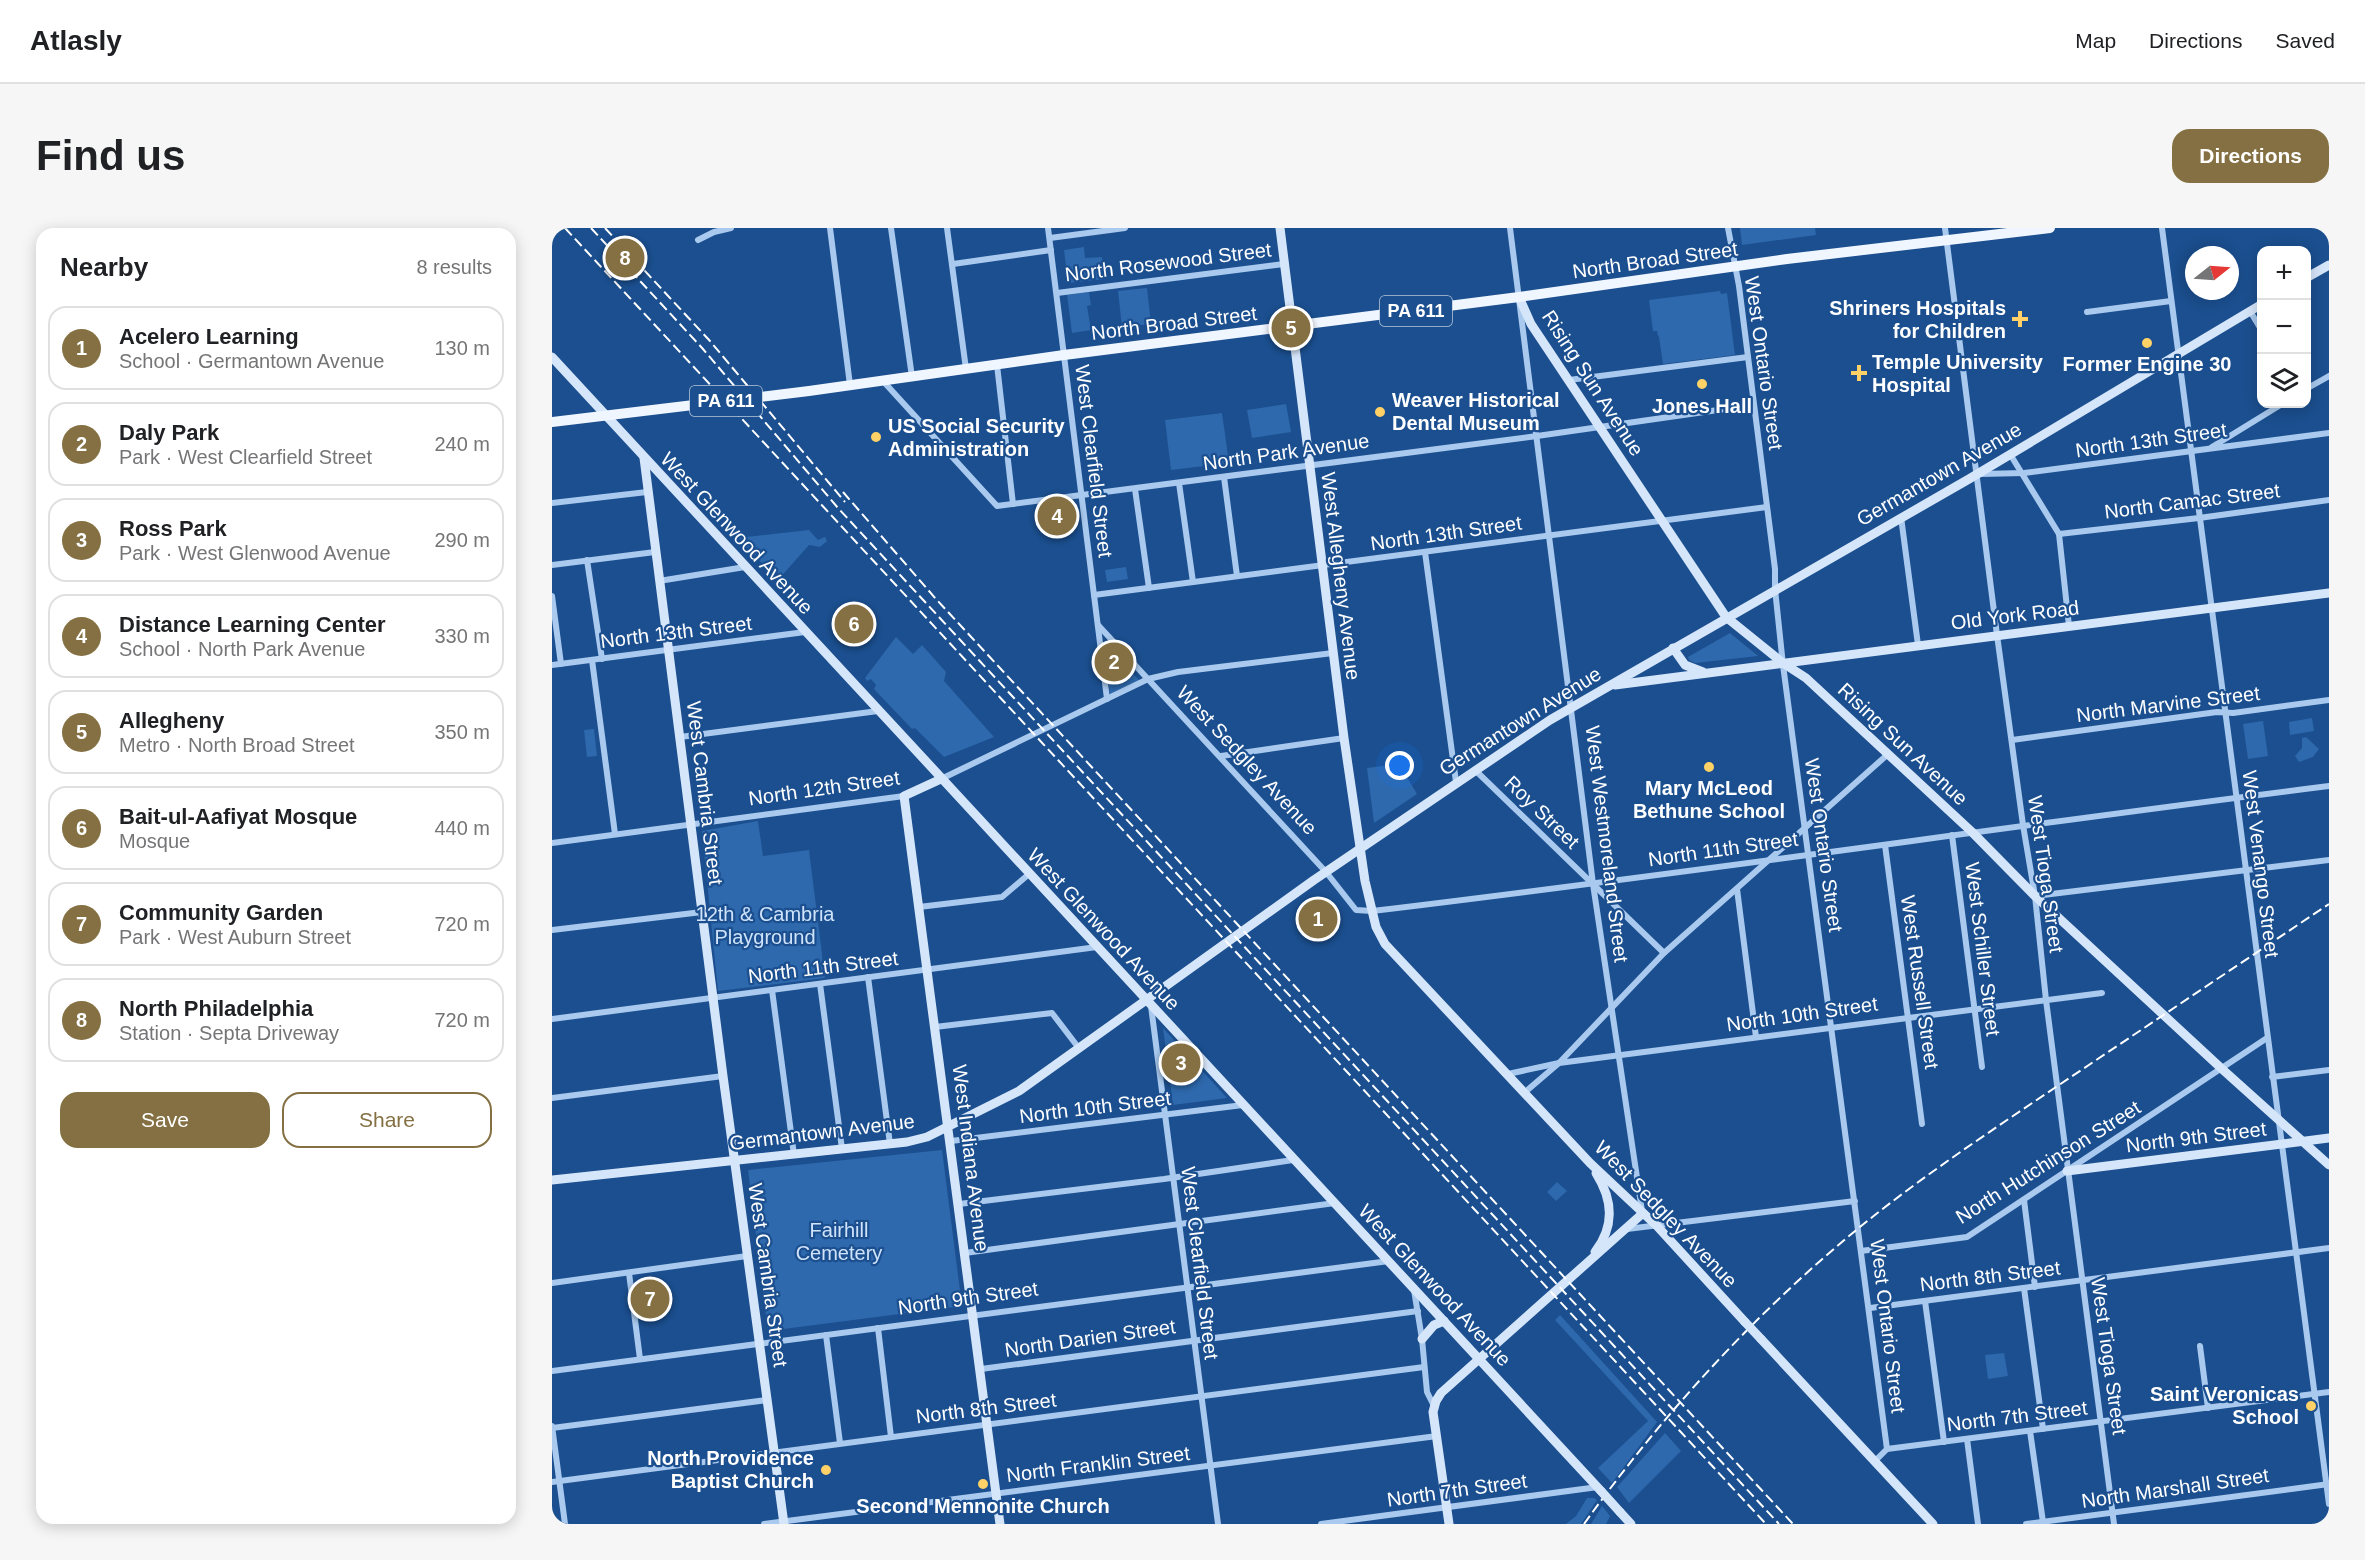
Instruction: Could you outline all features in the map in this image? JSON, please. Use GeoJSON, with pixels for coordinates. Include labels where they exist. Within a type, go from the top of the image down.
{"type":"FeatureCollection","features":[{"type":"Feature","properties":{"kind":"main road","name":"North Broad Street"},"geometry":{"type":"LineString","coordinates":[[552,422],[883,381],[1735,267],[2050,228]]}},
{"type":"Feature","properties":{"kind":"street"},"geometry":{"type":"LineString","coordinates":[[698,240],[714,232],[731,228]]}},
{"type":"Feature","properties":{"kind":"street"},"geometry":{"type":"LineString","coordinates":[[830,228],[850,385]]}},
{"type":"Feature","properties":{"kind":"street"},"geometry":{"type":"LineString","coordinates":[[891,228],[912,377]]}},
{"type":"Feature","properties":{"kind":"street"},"geometry":{"type":"LineString","coordinates":[[947,228],[966,369]]}},
{"type":"Feature","properties":{"kind":"street","name":"West Clearfield Street"},"geometry":{"type":"LineString","coordinates":[[1048,228],[1107,699]]}},
{"type":"Feature","properties":{"kind":"street"},"geometry":{"type":"LineString","coordinates":[[1050,238],[1125,228]]}},
{"type":"Feature","properties":{"kind":"street","name":"West Allegheny Avenue"},"geometry":{"type":"LineString","coordinates":[[1280,228],[1344,738],[1360,848],[1376,927]]}},
{"type":"Feature","properties":{"kind":"street","name":"West Westmoreland Street"},"geometry":{"type":"LineString","coordinates":[[1510,228],[1593,884],[1642,1214]]}},
{"type":"Feature","properties":{"kind":"street","name":"West Ontario Street"},"geometry":{"type":"LineString","coordinates":[[1728,228],[1748,357],[1804,828],[1870,1308],[1887,1449]]}},
{"type":"Feature","properties":{"kind":"street","name":"West Tioga Street"},"geometry":{"type":"LineString","coordinates":[[1945,228],[1997,635],[2023,825],[2036,896],[2067,1171],[2114,1524]]}},
{"type":"Feature","properties":{"kind":"street","name":"West Venango Street"},"geometry":{"type":"LineString","coordinates":[[2162,228],[2329,1504]]}},
{"type":"Feature","properties":{"kind":"street"},"geometry":{"type":"LineString","coordinates":[[952,264],[1051,250]]}},
{"type":"Feature","properties":{"kind":"street","name":"North Rosewood Street"},"geometry":{"type":"LineString","coordinates":[[1057,293],[1284,264]]}},
{"type":"Feature","properties":{"kind":"street"},"geometry":{"type":"LineString","coordinates":[[2311,276],[2329,265]]}},
{"type":"Feature","properties":{"kind":"street","name":"Rising Sun Avenue"},"geometry":{"type":"LineString","coordinates":[[1519,297],[1531,324],[1726,617],[1783,663],[1806,678],[1972,832],[2036,896],[2329,1165]]}},
{"type":"Feature","properties":{"kind":"street"},"geometry":{"type":"LineString","coordinates":[[2087,312],[2171,301]]}},
{"type":"Feature","properties":{"kind":"street","name":"Germantown Avenue"},"geometry":{"type":"LineString","coordinates":[[552,1180],[918,1140],[1019,1091],[1078,1047],[1148,1002],[1360,848],[1572,706],[1976,474],[2257,307]]}},
{"type":"Feature","properties":{"kind":"street"},"geometry":{"type":"LineString","coordinates":[[2250,311],[2257,323]]}},
{"type":"Feature","properties":{"kind":"street","name":"West Glenwood Avenue"},"geometry":{"type":"LineString","coordinates":[[552,357],[1631,1524]]}},
{"type":"Feature","properties":{"kind":"street"},"geometry":{"type":"LineString","coordinates":[[1569,380],[1748,357]]}},
{"type":"Feature","properties":{"kind":"street"},"geometry":{"type":"LineString","coordinates":[[997,364],[1013,504]]}},
{"type":"Feature","properties":{"kind":"street"},"geometry":{"type":"LineString","coordinates":[[2311,387],[2329,376]]}},
{"type":"Feature","properties":{"kind":"street","name":"North Park Avenue"},"geometry":{"type":"LineString","coordinates":[[883,381],[997,506],[1537,436],[1754,405]]}},
{"type":"Feature","properties":{"kind":"street"},"geometry":{"type":"LineString","coordinates":[[2209,448],[2275,408]]}},
{"type":"Feature","properties":{"kind":"street","name":"North 13th Street"},"geometry":{"type":"LineString","coordinates":[[1976,474],[2024,473],[2329,433]]}},
{"type":"Feature","properties":{"kind":"street"},"geometry":{"type":"LineString","coordinates":[[2010,454],[2024,473],[2059,534],[2069,626]]}},
{"type":"Feature","properties":{"kind":"street","name":"West Cambria Street"},"geometry":{"type":"LineString","coordinates":[[644,458],[723,1076],[784,1523]]}},
{"type":"Feature","properties":{"kind":"street"},"geometry":{"type":"LineString","coordinates":[[1224,477],[1237,576]]}},
{"type":"Feature","properties":{"kind":"street"},"geometry":{"type":"LineString","coordinates":[[1179,483],[1192,582]]}},
{"type":"Feature","properties":{"kind":"street"},"geometry":{"type":"LineString","coordinates":[[1136,489],[1149,588]]}},
{"type":"Feature","properties":{"kind":"street"},"geometry":{"type":"LineString","coordinates":[[552,503],[647,492]]}},
{"type":"Feature","properties":{"kind":"street","name":"North Camac Street"},"geometry":{"type":"LineString","coordinates":[[2059,534],[2329,500]]}},
{"type":"Feature","properties":{"kind":"street","name":"North 13th Street"},"geometry":{"type":"LineString","coordinates":[[1094,595],[1767,507]]}},
{"type":"Feature","properties":{"kind":"street"},"geometry":{"type":"LineString","coordinates":[[1901,516],[1918,645]]}},
{"type":"Feature","properties":{"kind":"street"},"geometry":{"type":"LineString","coordinates":[[552,565],[655,552]]}},
{"type":"Feature","properties":{"kind":"street"},"geometry":{"type":"LineString","coordinates":[[1425,552],[1456,782]]}},
{"type":"Feature","properties":{"kind":"street"},"geometry":{"type":"LineString","coordinates":[[587,560],[602,659]]}},
{"type":"Feature","properties":{"kind":"street"},"geometry":{"type":"LineString","coordinates":[[659,581],[745,567]]}},
{"type":"Feature","properties":{"kind":"street","name":"Old York Road"},"geometry":{"type":"LineString","coordinates":[[1604,688],[1918,645],[2329,593]]}},
{"type":"Feature","properties":{"kind":"street"},"geometry":{"type":"LineString","coordinates":[[552,596],[561,664]]}},
{"type":"Feature","properties":{"kind":"street","name":"West Sedgley Avenue"},"geometry":{"type":"LineString","coordinates":[[1098,625],[1221,756],[1326,872],[1356,910],[1372,911]]}},
{"type":"Feature","properties":{"kind":"street","name":"North 13th Street"},"geometry":{"type":"LineString","coordinates":[[552,665],[805,632]]}},
{"type":"Feature","properties":{"kind":"street"},"geometry":{"type":"LineString","coordinates":[[1673,648],[1685,665],[1705,673]]}},
{"type":"Feature","properties":{"kind":"street"},"geometry":{"type":"LineString","coordinates":[[1148,679],[1178,672],[1334,653]]}},
{"type":"Feature","properties":{"kind":"street"},"geometry":{"type":"LineString","coordinates":[[592,660],[615,834]]}},
{"type":"Feature","properties":{"kind":"street","name":"North 12th Street"},"geometry":{"type":"LineString","coordinates":[[552,842],[904,796],[1148,679]]}},
{"type":"Feature","properties":{"kind":"street","name":"North Marvine Street"},"geometry":{"type":"LineString","coordinates":[[2012,740],[2217,712],[2233,713],[2329,700]]}},
{"type":"Feature","properties":{"kind":"street"},"geometry":{"type":"LineString","coordinates":[[680,738],[878,711]]}},
{"type":"Feature","properties":{"kind":"street"},"geometry":{"type":"LineString","coordinates":[[1221,756],[1344,738]]}},
{"type":"Feature","properties":{"kind":"street"},"geometry":{"type":"LineString","coordinates":[[1524,1093],[1559,1063],[1664,953],[1887,755]]}},
{"type":"Feature","properties":{"kind":"street","name":"Roy Street"},"geometry":{"type":"LineString","coordinates":[[1475,770],[1664,953]]}},
{"type":"Feature","properties":{"kind":"street","name":"North 11th Street"},"geometry":{"type":"LineString","coordinates":[[1372,911],[1593,884],[1770,858],[2329,786]]}},
{"type":"Feature","properties":{"kind":"street","name":"West Indiana Avenue"},"geometry":{"type":"LineString","coordinates":[[904,796],[1000,1524]]}},
{"type":"Feature","properties":{"kind":"street","name":"West Schiller Street"},"geometry":{"type":"LineString","coordinates":[[1952,835],[1982,1067]]}},
{"type":"Feature","properties":{"kind":"street","name":"West Russell Street"},"geometry":{"type":"LineString","coordinates":[[1885,845],[1922,1124]]}},
{"type":"Feature","properties":{"kind":"street"},"geometry":{"type":"LineString","coordinates":[[2036,896],[2329,860]]}},
{"type":"Feature","properties":{"kind":"street"},"geometry":{"type":"LineString","coordinates":[[919,907],[1002,897],[1029,874]]}},
{"type":"Feature","properties":{"kind":"street"},"geometry":{"type":"LineString","coordinates":[[1737,889],[1756,1037]]}},
{"type":"Feature","properties":{"kind":"street"},"geometry":{"type":"LineString","coordinates":[[552,930],[702,912]]}},
{"type":"Feature","properties":{"kind":"street","name":"West Sedgley Avenue"},"geometry":{"type":"LineString","coordinates":[[1376,927],[1385,944],[1524,1093],[1590,1163],[1657,1226],[1933,1524]]}},
{"type":"Feature","properties":{"kind":"street","name":"North 11th Street"},"geometry":{"type":"LineString","coordinates":[[552,1019],[1097,947]]}},
{"type":"Feature","properties":{"kind":"street"},"geometry":{"type":"LineString","coordinates":[[868,977],[890,1144]]}},
{"type":"Feature","properties":{"kind":"street"},"geometry":{"type":"LineString","coordinates":[[820,984],[842,1149]]}},
{"type":"Feature","properties":{"kind":"street"},"geometry":{"type":"LineString","coordinates":[[772,990],[794,1155]]}},
{"type":"Feature","properties":{"kind":"street","name":"North 10th Street"},"geometry":{"type":"LineString","coordinates":[[1508,1074],[1559,1063],[2102,993]]}},
{"type":"Feature","properties":{"kind":"street","name":"West Clearfield Street"},"geometry":{"type":"LineString","coordinates":[[1148,1002],[1218,1524]]}},
{"type":"Feature","properties":{"kind":"street"},"geometry":{"type":"LineString","coordinates":[[935,1028],[1052,1013],[1078,1047]]}},
{"type":"Feature","properties":{"kind":"street","name":"North Hutchinson Street"},"geometry":{"type":"LineString","coordinates":[[1861,1251],[1966,1237],[2267,1038]]}},
{"type":"Feature","properties":{"kind":"street"},"geometry":{"type":"LineString","coordinates":[[2272,1077],[2329,1070]]}},
{"type":"Feature","properties":{"kind":"street"},"geometry":{"type":"LineString","coordinates":[[552,1098],[723,1076]]}},
{"type":"Feature","properties":{"kind":"street","name":"North 10th Street"},"geometry":{"type":"LineString","coordinates":[[951,1141],[1243,1105]]}},
{"type":"Feature","properties":{"kind":"street","name":"North 9th Street"},"geometry":{"type":"LineString","coordinates":[[2067,1171],[2329,1138]]}},
{"type":"Feature","properties":{"kind":"street"},"geometry":{"type":"LineString","coordinates":[[959,1204],[1293,1160]]}},
{"type":"Feature","properties":{"kind":"street"},"geometry":{"type":"LineString","coordinates":[[1586,1264],[1603,1238],[1610,1207],[1608,1198],[1590,1163]]}},
{"type":"Feature","properties":{"kind":"street"},"geometry":{"type":"LineString","coordinates":[[2024,1200],[2035,1287]]}},
{"type":"Feature","properties":{"kind":"street"},"geometry":{"type":"LineString","coordinates":[[1626,1229],[1855,1201]]}},
{"type":"Feature","properties":{"kind":"street"},"geometry":{"type":"LineString","coordinates":[[965,1253],[1335,1203]]}},
{"type":"Feature","properties":{"kind":"street"},"geometry":{"type":"LineString","coordinates":[[1449,1524],[1434,1406],[1441,1393],[1642,1214]]}},
{"type":"Feature","properties":{"kind":"street","name":"North 8th Street"},"geometry":{"type":"LineString","coordinates":[[1870,1308],[2329,1248]]}},
{"type":"Feature","properties":{"kind":"street"},"geometry":{"type":"LineString","coordinates":[[552,1283],[747,1257]]}},
{"type":"Feature","properties":{"kind":"street","name":"North 9th Street"},"geometry":{"type":"LineString","coordinates":[[552,1371],[1389,1261]]}},
{"type":"Feature","properties":{"kind":"street"},"geometry":{"type":"LineString","coordinates":[[629,1273],[640,1359]]}},
{"type":"Feature","properties":{"kind":"street"},"geometry":{"type":"LineString","coordinates":[[2024,1288],[2043,1429]]}},
{"type":"Feature","properties":{"kind":"street"},"geometry":{"type":"LineString","coordinates":[[1414,1290],[1429,1400],[1434,1406]]}},
{"type":"Feature","properties":{"kind":"street"},"geometry":{"type":"LineString","coordinates":[[1925,1301],[1944,1442]]}},
{"type":"Feature","properties":{"kind":"street","name":"North Darien Street"},"geometry":{"type":"LineString","coordinates":[[981,1369],[1418,1311]]}},
{"type":"Feature","properties":{"kind":"street"},"geometry":{"type":"LineString","coordinates":[[1422,1339],[1434,1324],[1444,1321]]}},
{"type":"Feature","properties":{"kind":"street"},"geometry":{"type":"LineString","coordinates":[[878,1328],[891,1437]]}},
{"type":"Feature","properties":{"kind":"street"},"geometry":{"type":"LineString","coordinates":[[826,1335],[840,1443]]}},
{"type":"Feature","properties":{"kind":"street"},"geometry":{"type":"LineString","coordinates":[[2200,1346],[2208,1408]]}},
{"type":"Feature","properties":{"kind":"street","name":"North 8th Street"},"geometry":{"type":"LineString","coordinates":[[552,1482],[1424,1367]]}},
{"type":"Feature","properties":{"kind":"street","name":"North 7th Street"},"geometry":{"type":"LineString","coordinates":[[1887,1449],[2329,1392]]}},
{"type":"Feature","properties":{"kind":"street"},"geometry":{"type":"LineString","coordinates":[[565,1524],[552,1427],[767,1400]]}},
{"type":"Feature","properties":{"kind":"street"},"geometry":{"type":"LineString","coordinates":[[2030,1431],[2043,1522]]}},
{"type":"Feature","properties":{"kind":"street","name":"North Franklin Street"},"geometry":{"type":"LineString","coordinates":[[764,1524],[1437,1436]]}},
{"type":"Feature","properties":{"kind":"street"},"geometry":{"type":"LineString","coordinates":[[1967,1439],[1978,1524]]}},
{"type":"Feature","properties":{"kind":"street"},"geometry":{"type":"LineString","coordinates":[[1875,1461],[1887,1449]]}},
{"type":"Feature","properties":{"kind":"street","name":"North Marshall Street"},"geometry":{"type":"LineString","coordinates":[[2026,1524],[2328,1484]]}},
{"type":"Feature","properties":{"kind":"street","name":"North 7th Street"},"geometry":{"type":"LineString","coordinates":[[1321,1524],[1599,1489]]}},
{"type":"Feature","properties":{"kind":"green space"},"geometry":{"type":"Polygon","coordinates":[[[1740,228],[1815,228],[1816,235],[1742,245],[1740,228]]]}},
{"type":"Feature","properties":{"kind":"green space"},"geometry":{"type":"Polygon","coordinates":[[[1084,247],[1085,258],[1102,257],[1104,279],[1068,283],[1064,250],[1084,247]]]}},
{"type":"Feature","properties":{"kind":"green space"},"geometry":{"type":"Polygon","coordinates":[[[1147,288],[1151,324],[1122,327],[1118,291],[1147,288]]]}},
{"type":"Feature","properties":{"kind":"green space"},"geometry":{"type":"Polygon","coordinates":[[[1720,291],[1721,294],[1727,293],[1735,355],[1663,364],[1659,337],[1657,331],[1653,331],[1649,300],[1720,291]]]}},
{"type":"Feature","properties":{"kind":"green space"},"geometry":{"type":"Polygon","coordinates":[[[1089,292],[1091,305],[1087,306],[1091,330],[1072,333],[1067,295],[1089,292]]]}},
{"type":"Feature","properties":{"kind":"green space"},"geometry":{"type":"Polygon","coordinates":[[[1286,404],[1291,432],[1252,438],[1247,410],[1286,404]]]}},
{"type":"Feature","properties":{"kind":"green space"},"geometry":{"type":"Polygon","coordinates":[[[1222,413],[1229,463],[1171,470],[1165,420],[1222,413]]]}},
{"type":"Feature","properties":{"kind":"green space"},"geometry":{"type":"Polygon","coordinates":[[[809,530],[818,540],[825,537],[827,541],[820,547],[809,545],[778,580],[738,538],[809,530]]]}},
{"type":"Feature","properties":{"kind":"green space"},"geometry":{"type":"Polygon","coordinates":[[[1126,567],[1128,579],[1107,582],[1105,570],[1126,567]]]}},
{"type":"Feature","properties":{"kind":"green space"},"geometry":{"type":"Polygon","coordinates":[[[1730,633],[1758,656],[1695,663],[1689,660],[1688,657],[1730,633]]]}},
{"type":"Feature","properties":{"kind":"green space"},"geometry":{"type":"Polygon","coordinates":[[[896,637],[913,654],[922,645],[946,672],[944,681],[994,737],[944,757],[915,728],[912,729],[874,689],[876,685],[871,679],[867,681],[865,678],[896,637]]]}},
{"type":"Feature","properties":{"kind":"green space"},"geometry":{"type":"Polygon","coordinates":[[[1104,643],[1139,680],[1110,695],[1104,643]]]}},
{"type":"Feature","properties":{"kind":"green space"},"geometry":{"type":"Polygon","coordinates":[[[2312,718],[2314,731],[2290,735],[2289,722],[2312,718]]]}},
{"type":"Feature","properties":{"kind":"green space"},"geometry":{"type":"Polygon","coordinates":[[[2263,721],[2268,756],[2248,759],[2243,724],[2263,721]]]}},
{"type":"Feature","properties":{"kind":"green space"},"geometry":{"type":"Polygon","coordinates":[[[594,729],[597,756],[587,757],[584,730],[594,729]]]}},
{"type":"Feature","properties":{"kind":"green space"},"geometry":{"type":"Polygon","coordinates":[[[2306,737],[2319,749],[2313,757],[2299,762],[2295,756],[2302,748],[2302,738],[2306,737]]]}},
{"type":"Feature","properties":{"kind":"green space"},"geometry":{"type":"Polygon","coordinates":[[[1399,764],[1417,794],[1374,823],[1367,768],[1399,764]]]}},
{"type":"Feature","properties":{"kind":"green space","name":"12th & Cambria Playground"},"geometry":{"type":"Polygon","coordinates":[[[758,821],[763,856],[809,850],[825,978],[718,991],[702,831],[758,821]]]}},
{"type":"Feature","properties":{"kind":"green space"},"geometry":{"type":"Polygon","coordinates":[[[1163,1028],[1227,1098],[1173,1105],[1163,1028]]]}},
{"type":"Feature","properties":{"kind":"green space","name":"Fairhill Cemetery"},"geometry":{"type":"Polygon","coordinates":[[[942,1150],[962,1306],[768,1331],[748,1170],[942,1150]]]}},
{"type":"Feature","properties":{"kind":"green space"},"geometry":{"type":"Polygon","coordinates":[[[1557,1182],[1567,1191],[1556,1201],[1547,1192],[1557,1182]]]}},
{"type":"Feature","properties":{"kind":"green space"},"geometry":{"type":"Polygon","coordinates":[[[656,1279],[662,1318],[644,1320],[638,1281],[656,1279]]]}},
{"type":"Feature","properties":{"kind":"green space"},"geometry":{"type":"Polygon","coordinates":[[[1560,1315],[1657,1422],[1612,1483],[1598,1468],[1648,1421],[1555,1320],[1560,1315]]]}},
{"type":"Feature","properties":{"kind":"green space"},"geometry":{"type":"Polygon","coordinates":[[[2004,1353],[2008,1376],[1988,1379],[1985,1355],[2004,1353]]]}},
{"type":"Feature","properties":{"kind":"green space"},"geometry":{"type":"Polygon","coordinates":[[[1665,1433],[1681,1451],[1629,1503],[1617,1487],[1665,1433]]]}},
{"type":"Feature","properties":{"kind":"green space"},"geometry":{"type":"Polygon","coordinates":[[[1587,1498],[1597,1500],[1581,1524],[1566,1524],[1576,1516],[1587,1498]]]}},
{"type":"Feature","properties":{"kind":"green space"},"geometry":{"type":"Polygon","coordinates":[[[1602,1506],[1610,1516],[1606,1524],[1591,1524],[1602,1506]]]}},
{"type":"Feature","properties":{"kind":"railway"},"geometry":{"type":"LineString","coordinates":[[565,228],[1766,1524]]}},
{"type":"Feature","properties":{"kind":"railway"},"geometry":{"type":"LineString","coordinates":[[591,228],[703,349],[838,508],[1779,1524]]}},
{"type":"Feature","properties":{"kind":"railway"},"geometry":{"type":"LineString","coordinates":[[605,228],[710,341],[845,502]]}},
{"type":"Feature","properties":{"kind":"railway"},"geometry":{"type":"LineString","coordinates":[[843,492],[936,599],[1793,1524]]}},
{"type":"Feature","properties":{"kind":"railway"},"geometry":{"type":"LineString","coordinates":[[1584,1524],[1643,1446],[1741,1336],[1849,1236],[1899,1196],[1977,1141],[2329,904]]}},
{"type":"Feature","properties":{"kind":"place","name":"North Philadelphia"},"geometry":{"type":"Point","coordinates":[625,258]}},
{"type":"Feature","properties":{"kind":"place","name":"Shriners Hospitals for Children"},"geometry":{"type":"Point","coordinates":[2020,319]}},
{"type":"Feature","properties":{"kind":"place","name":"Allegheny"},"geometry":{"type":"Point","coordinates":[1291,328]}},
{"type":"Feature","properties":{"kind":"place","name":"Former Engine 30"},"geometry":{"type":"Point","coordinates":[2147,343]}},
{"type":"Feature","properties":{"kind":"place","name":"Temple University Hospital"},"geometry":{"type":"Point","coordinates":[1859,373]}},
{"type":"Feature","properties":{"kind":"place","name":"Jones Hall"},"geometry":{"type":"Point","coordinates":[1702,384]}},
{"type":"Feature","properties":{"kind":"place","name":"Weaver Historical Dental Museum"},"geometry":{"type":"Point","coordinates":[1380,412]}},
{"type":"Feature","properties":{"kind":"place","name":"US Social Security Administration"},"geometry":{"type":"Point","coordinates":[876,437]}},
{"type":"Feature","properties":{"kind":"place","name":"Distance Learning Center"},"geometry":{"type":"Point","coordinates":[1057,516]}},
{"type":"Feature","properties":{"kind":"place","name":"Bait-ul-Aafiyat Mosque"},"geometry":{"type":"Point","coordinates":[854,624]}},
{"type":"Feature","properties":{"kind":"place","name":"Daly Park"},"geometry":{"type":"Point","coordinates":[1114,662]}},
{"type":"Feature","properties":{"kind":"place","name":"Mary McLeod Bethune School"},"geometry":{"type":"Point","coordinates":[1709,767]}},
{"type":"Feature","properties":{"kind":"place","name":"Acelero Learning"},"geometry":{"type":"Point","coordinates":[1318,919]}},
{"type":"Feature","properties":{"kind":"place","name":"Ross Park"},"geometry":{"type":"Point","coordinates":[1181,1063]}},
{"type":"Feature","properties":{"kind":"place","name":"Community Garden"},"geometry":{"type":"Point","coordinates":[650,1299]}},
{"type":"Feature","properties":{"kind":"place","name":"Saint Veronicas School"},"geometry":{"type":"Point","coordinates":[2311,1406]}},
{"type":"Feature","properties":{"kind":"place","name":"North Providence Baptist Church"},"geometry":{"type":"Point","coordinates":[826,1470]}},
{"type":"Feature","properties":{"kind":"place","name":"Second Mennonite Church"},"geometry":{"type":"Point","coordinates":[983,1484]}}]}
